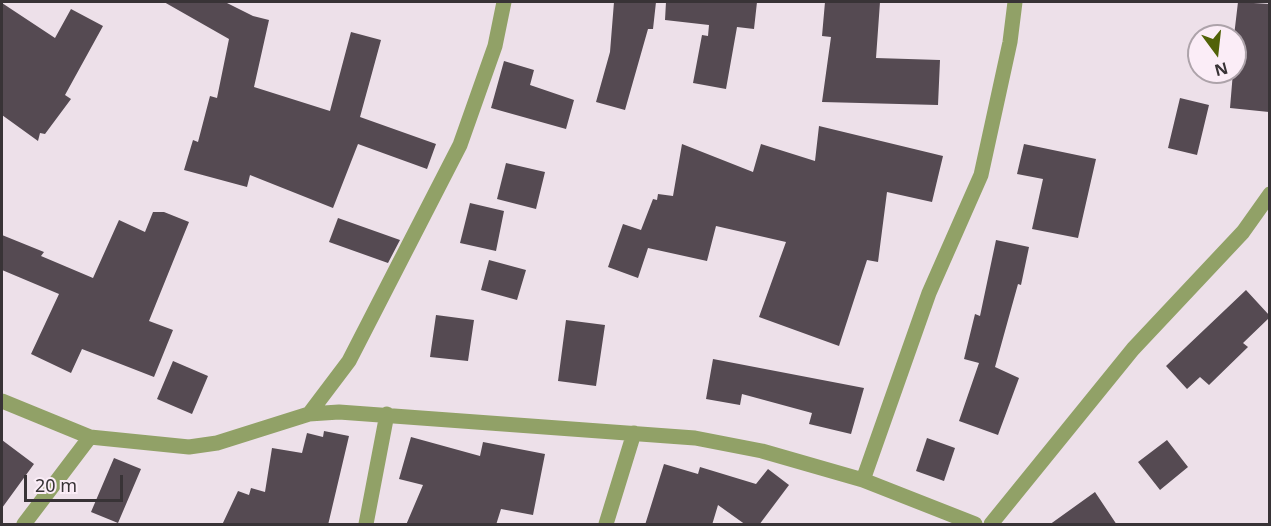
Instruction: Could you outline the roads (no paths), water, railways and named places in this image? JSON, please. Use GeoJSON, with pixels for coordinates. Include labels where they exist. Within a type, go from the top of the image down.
{"type":"FeatureCollection","features":[{"type":"Feature","properties":{"kind":"street"},"geometry":{"type":"LineString","coordinates":[[309,414],[349,361],[460,145],[495,46],[504,2]]}},
{"type":"Feature","properties":{"kind":"street"},"geometry":{"type":"LineString","coordinates":[[863,480],[929,293],[981,175],[1010,42],[1015,2]]}},
{"type":"Feature","properties":{"kind":"street"},"geometry":{"type":"LineString","coordinates":[[991,525],[1133,349],[1243,232],[1269,194]]}},
{"type":"Feature","properties":{"kind":"street"},"geometry":{"type":"LineString","coordinates":[[2,401],[90,437],[189,447],[217,443],[309,414],[339,412],[695,438],[762,451],[863,480],[975,525]]}},
{"type":"Feature","properties":{"kind":"street"},"geometry":{"type":"LineString","coordinates":[[366,525],[387,414]]}},
{"type":"Feature","properties":{"kind":"street"},"geometry":{"type":"LineString","coordinates":[[606,525],[634,433]]}},
{"type":"Feature","properties":{"kind":"street"},"geometry":{"type":"LineString","coordinates":[[24,525],[90,437]]}}]}
